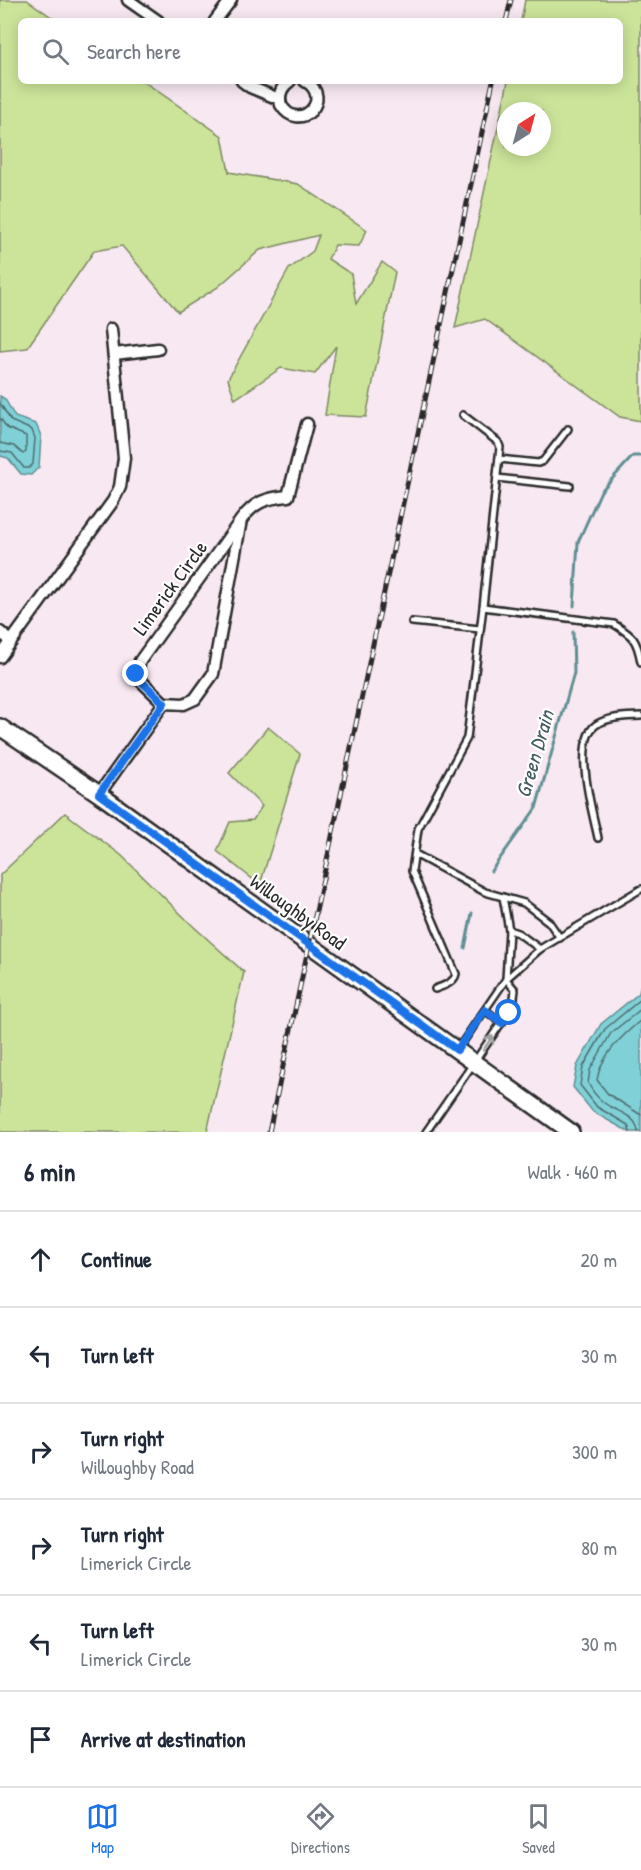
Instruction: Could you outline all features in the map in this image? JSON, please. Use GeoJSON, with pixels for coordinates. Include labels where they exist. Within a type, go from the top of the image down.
{"type":"FeatureCollection","features":[{"type":"Feature","properties":{"kind":"street"},"geometry":{"type":"LineString","coordinates":[[128,0],[154,18]]}},
{"type":"Feature","properties":{"kind":"street"},"geometry":{"type":"LineString","coordinates":[[217,18],[231,0]]}},
{"type":"Feature","properties":{"kind":"street"},"geometry":{"type":"LineString","coordinates":[[246,84],[279,99]]}},
{"type":"Feature","properties":{"kind":"street"},"geometry":{"type":"LineString","coordinates":[[287,84],[282,89],[279,99],[284,110],[291,116],[300,117],[308,114],[316,105],[317,96],[311,84]]}},
{"type":"Feature","properties":{"kind":"street"},"geometry":{"type":"LineString","coordinates":[[0,657],[113,501],[120,487],[124,458],[111,329]]}},
{"type":"Feature","properties":{"kind":"street"},"geometry":{"type":"LineString","coordinates":[[114,354],[158,349]]}},
{"type":"Feature","properties":{"kind":"street","name":"Limerick Circle"},"geometry":{"type":"LineString","coordinates":[[241,520],[213,674],[195,699],[179,704],[164,703],[139,679],[136,674],[137,667],[241,520],[246,513],[264,499],[288,496],[307,424]]}},
{"type":"Feature","properties":{"kind":"street"},"geometry":{"type":"LineString","coordinates":[[0,632],[11,641]]}},
{"type":"Feature","properties":{"kind":"street"},"geometry":{"type":"LineString","coordinates":[[99,794],[164,703]]}},
{"type":"Feature","properties":{"kind":"street","name":"Willoughby Road"},"geometry":{"type":"LineString","coordinates":[[0,727],[99,794],[571,1132]]}},
{"type":"Feature","properties":{"kind":"lane"},"geometry":{"type":"LineString","coordinates":[[435,989],[452,981],[456,974],[412,871],[418,830],[467,738],[500,447],[498,442],[463,415]]}},
{"type":"Feature","properties":{"kind":"lane"},"geometry":{"type":"LineString","coordinates":[[499,459],[538,463],[543,461],[568,429]]}},
{"type":"Feature","properties":{"kind":"lane"},"geometry":{"type":"LineString","coordinates":[[497,478],[570,486]]}},
{"type":"Feature","properties":{"kind":"lane"},"geometry":{"type":"LineString","coordinates":[[483,608],[614,624],[631,634],[638,645],[641,662]]}},
{"type":"Feature","properties":{"kind":"lane"},"geometry":{"type":"LineString","coordinates":[[412,622],[480,629]]}},
{"type":"Feature","properties":{"kind":"lane"},"geometry":{"type":"LineString","coordinates":[[598,838],[585,760],[588,733],[599,723],[625,716],[641,716]]}},
{"type":"Feature","properties":{"kind":"lane"},"geometry":{"type":"LineString","coordinates":[[415,854],[485,892],[524,903],[549,922],[560,938]]}},
{"type":"Feature","properties":{"kind":"lane"},"geometry":{"type":"LineString","coordinates":[[457,1050],[506,979],[540,949],[641,889]]}},
{"type":"Feature","properties":{"kind":"lane"},"geometry":{"type":"LineString","coordinates":[[426,1132],[502,1023],[516,998],[515,990],[506,979],[509,930],[503,897]]}},
{"type":"Feature","properties":{"kind":"lane"},"geometry":{"type":"LineString","coordinates":[[509,930],[518,933],[540,949]]}},
{"type":"Feature","properties":{"kind":"lane"},"geometry":{"type":"LineString","coordinates":[[485,1010],[502,1023]]}},
{"type":"Feature","properties":{"kind":"green space"},"geometry":{"type":"Polygon","coordinates":[[[0,0],[27,0],[53,18],[18,18],[18,84],[147,84],[222,136],[229,172],[298,184],[367,230],[359,246],[335,245],[328,259],[351,274],[356,304],[382,262],[395,272],[366,417],[325,415],[336,346],[315,374],[281,368],[235,399],[228,379],[289,269],[313,251],[319,235],[260,250],[218,287],[178,312],[122,246],[94,251],[27,348],[0,351],[0,0]]]}},
{"type":"Feature","properties":{"kind":"green space"},"geometry":{"type":"Polygon","coordinates":[[[525,0],[641,0],[641,421],[620,417],[485,319],[455,328],[497,132],[497,156],[551,156],[551,102],[503,102],[507,84],[623,84],[623,18],[522,18],[525,0]]]}},
{"type":"Feature","properties":{"kind":"green space"},"geometry":{"type":"Polygon","coordinates":[[[268,727],[300,754],[260,885],[217,851],[230,822],[253,820],[262,806],[229,773],[268,727]]]}},
{"type":"Feature","properties":{"kind":"green space"},"geometry":{"type":"Polygon","coordinates":[[[65,813],[121,855],[193,926],[244,972],[207,1132],[0,1132],[0,875],[65,813]]]}},
{"type":"Feature","properties":{"kind":"water"},"geometry":{"type":"Polygon","coordinates":[[[0,396],[5,399],[15,417],[36,424],[41,436],[39,467],[31,475],[21,474],[8,458],[0,456],[0,396]]]}},
{"type":"Feature","properties":{"kind":"water"},"geometry":{"type":"Polygon","coordinates":[[[641,983],[641,1132],[629,1132],[593,1112],[573,1087],[577,1066],[601,1024],[639,993],[641,983]]]}},
{"type":"Feature","properties":{"kind":"waterway","name":"Green Drain"},"geometry":{"type":"LineString","coordinates":[[574,606],[578,542],[601,491],[633,456],[641,456]]}},
{"type":"Feature","properties":{"kind":"waterway","name":"Green Drain"},"geometry":{"type":"LineString","coordinates":[[491,871],[536,808],[574,673],[573,632]]}},
{"type":"Feature","properties":{"kind":"waterway","name":"Green Drain"},"geometry":{"type":"LineString","coordinates":[[465,948],[472,913]]}},
{"type":"Feature","properties":{"kind":"railway"},"geometry":{"type":"LineString","coordinates":[[507,18],[511,0]]}},
{"type":"Feature","properties":{"kind":"railway"},"geometry":{"type":"LineString","coordinates":[[269,1132],[492,84]]}},
{"type":"Feature","properties":{"kind":"route"},"geometry":{"type":"LineString","coordinates":[[136,674],[164,703],[99,794],[457,1050],[485,1010],[502,1023],[509,1013]]}}]}
